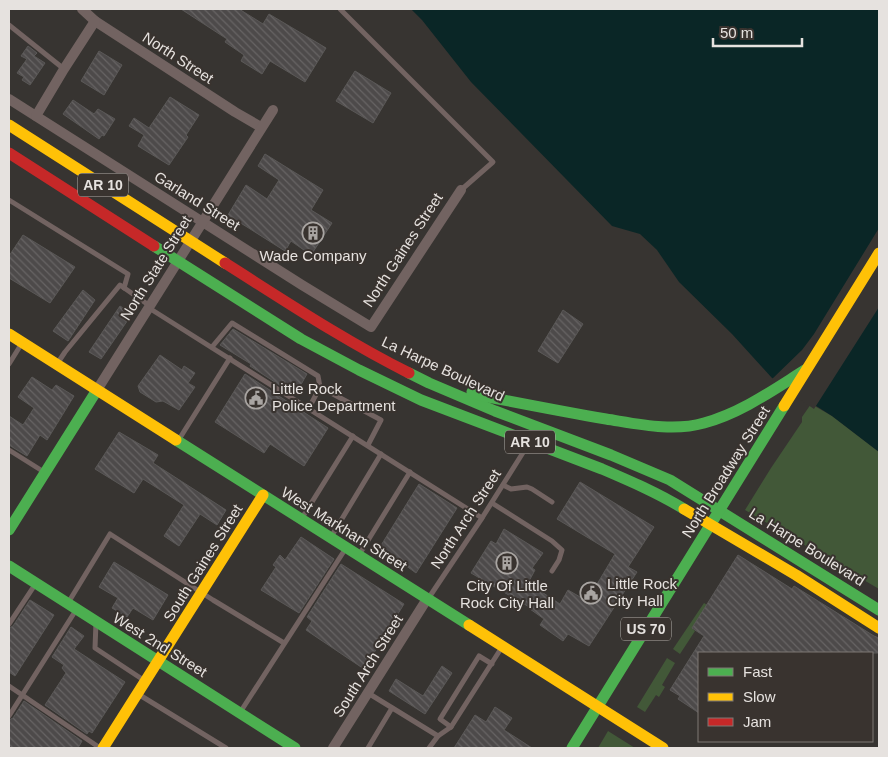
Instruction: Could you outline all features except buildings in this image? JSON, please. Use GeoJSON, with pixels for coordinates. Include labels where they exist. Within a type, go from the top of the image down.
{"type":"FeatureCollection","features":[{"type":"Feature","properties":{"kind":"main road","name":"La Harpe Boulevard"},"geometry":{"type":"LineString","coordinates":[[9,125],[315,320],[385,360],[429,383],[495,411],[670,480],[879,610]]}},
{"type":"Feature","properties":{"kind":"main road","name":"La Harpe Boulevard"},"geometry":{"type":"LineString","coordinates":[[9,153],[301,338],[359,370],[422,400],[608,471],[667,499],[796,575],[879,628]]}},
{"type":"Feature","properties":{"kind":"main road","name":"North Broadway Street"},"geometry":{"type":"LineString","coordinates":[[598,706],[879,253]]}},
{"type":"Feature","properties":{"kind":"main road"},"geometry":{"type":"LineString","coordinates":[[315,320],[482,396],[559,412],[648,426],[676,427],[703,423],[730,414],[809,367]]}},
{"type":"Feature","properties":{"kind":"main road","name":"West Markham Street"},"geometry":{"type":"LineString","coordinates":[[9,334],[663,748]]}},
{"type":"Feature","properties":{"kind":"main road"},"geometry":{"type":"LineString","coordinates":[[9,530],[97,390]]}},
{"type":"Feature","properties":{"kind":"main road","name":"South Gaines Street"},"geometry":{"type":"LineString","coordinates":[[101,748],[138,693],[263,495]]}},
{"type":"Feature","properties":{"kind":"main road","name":"West 2nd Street"},"geometry":{"type":"LineString","coordinates":[[9,566],[295,748]]}},
{"type":"Feature","properties":{"kind":"main road","name":"US 70"},"geometry":{"type":"LineString","coordinates":[[572,748],[598,706]]}},
{"type":"Feature","properties":{"kind":"street","name":"North Street"},"geometry":{"type":"LineString","coordinates":[[82,9],[95,21],[228,108],[261,127]]}},
{"type":"Feature","properties":{"kind":"street"},"geometry":{"type":"LineString","coordinates":[[36,116],[95,21]]}},
{"type":"Feature","properties":{"kind":"street","name":"Garland Street"},"geometry":{"type":"LineString","coordinates":[[9,99],[371,327]]}},
{"type":"Feature","properties":{"kind":"street","name":"North State Street"},"geometry":{"type":"LineString","coordinates":[[97,390],[273,110]]}},
{"type":"Feature","properties":{"kind":"street","name":"North Gaines Street"},"geometry":{"type":"LineString","coordinates":[[371,327],[461,190]]}},
{"type":"Feature","properties":{"kind":"street","name":"South Arch Street"},"geometry":{"type":"LineString","coordinates":[[333,748],[428,599]]}},
{"type":"Feature","properties":{"kind":"lane"},"geometry":{"type":"LineString","coordinates":[[340,9],[493,162],[461,190]]}},
{"type":"Feature","properties":{"kind":"lane"},"geometry":{"type":"LineString","coordinates":[[9,25],[64,69]]}},
{"type":"Feature","properties":{"kind":"lane"},"geometry":{"type":"LineString","coordinates":[[9,200],[128,274],[124,288]]}},
{"type":"Feature","properties":{"kind":"lane"},"geometry":{"type":"LineString","coordinates":[[57,364],[120,285],[149,307],[482,518]]}},
{"type":"Feature","properties":{"kind":"lane"},"geometry":{"type":"LineString","coordinates":[[212,347],[232,323],[318,376],[320,387],[308,408]]}},
{"type":"Feature","properties":{"kind":"lane"},"geometry":{"type":"LineString","coordinates":[[9,364],[22,342]]}},
{"type":"Feature","properties":{"kind":"lane"},"geometry":{"type":"LineString","coordinates":[[178,441],[230,358]]}},
{"type":"Feature","properties":{"kind":"lane"},"geometry":{"type":"LineString","coordinates":[[320,387],[382,420],[368,445]]}},
{"type":"Feature","properties":{"kind":"lane"},"geometry":{"type":"LineString","coordinates":[[301,519],[353,436]]}},
{"type":"Feature","properties":{"kind":"lane"},"geometry":{"type":"LineString","coordinates":[[9,450],[45,473]]}},
{"type":"Feature","properties":{"kind":"lane","name":"North Arch Street"},"geometry":{"type":"LineString","coordinates":[[428,599],[524,451]]}},
{"type":"Feature","properties":{"kind":"lane"},"geometry":{"type":"LineString","coordinates":[[330,537],[381,454]]}},
{"type":"Feature","properties":{"kind":"lane"},"geometry":{"type":"LineString","coordinates":[[359,556],[410,472]]}},
{"type":"Feature","properties":{"kind":"lane"},"geometry":{"type":"LineString","coordinates":[[503,485],[511,489],[527,487],[552,502]]}},
{"type":"Feature","properties":{"kind":"lane"},"geometry":{"type":"LineString","coordinates":[[492,503],[552,541],[562,550],[560,560],[552,571]]}},
{"type":"Feature","properties":{"kind":"lane"},"geometry":{"type":"LineString","coordinates":[[9,716],[72,606],[110,534],[284,643]]}},
{"type":"Feature","properties":{"kind":"lane"},"geometry":{"type":"LineString","coordinates":[[240,713],[347,548]]}},
{"type":"Feature","properties":{"kind":"lane"},"geometry":{"type":"LineString","coordinates":[[9,624],[36,583]]}},
{"type":"Feature","properties":{"kind":"lane"},"geometry":{"type":"LineString","coordinates":[[96,622],[95,648],[145,681]]}},
{"type":"Feature","properties":{"kind":"lane"},"geometry":{"type":"LineString","coordinates":[[429,748],[438,736],[451,727],[502,646]]}},
{"type":"Feature","properties":{"kind":"lane"},"geometry":{"type":"LineString","coordinates":[[451,727],[440,719],[479,656],[492,664]]}},
{"type":"Feature","properties":{"kind":"lane"},"geometry":{"type":"LineString","coordinates":[[9,686],[101,748]]}},
{"type":"Feature","properties":{"kind":"lane"},"geometry":{"type":"LineString","coordinates":[[138,693],[226,748]]}},
{"type":"Feature","properties":{"kind":"lane"},"geometry":{"type":"LineString","coordinates":[[368,693],[438,736]]}},
{"type":"Feature","properties":{"kind":"lane"},"geometry":{"type":"LineString","coordinates":[[368,748],[392,708]]}},
{"type":"Feature","properties":{"kind":"green space"},"geometry":{"type":"Polygon","coordinates":[[[811,404],[832,416],[879,452],[879,589],[745,510],[802,422],[802,417],[811,404]]]}},
{"type":"Feature","properties":{"kind":"green space"},"geometry":{"type":"Polygon","coordinates":[[[704,603],[707,605],[692,628],[695,631],[680,654],[673,649],[704,603]]]}},
{"type":"Feature","properties":{"kind":"green space"},"geometry":{"type":"Polygon","coordinates":[[[667,658],[675,663],[662,685],[665,687],[659,697],[656,695],[645,712],[637,707],[667,658]]]}},
{"type":"Feature","properties":{"kind":"green space"},"geometry":{"type":"Polygon","coordinates":[[[608,731],[635,748],[598,748],[608,731]]]}},
{"type":"Feature","properties":{"kind":"water"},"geometry":{"type":"Polygon","coordinates":[[[411,9],[879,9],[879,452],[832,416],[772,378],[732,334],[679,282],[657,250],[640,234],[612,226],[471,82],[422,20],[411,9]]]}},
{"type":"Feature","properties":{"kind":"pier"},"geometry":{"type":"Polygon","coordinates":[[[879,228],[879,307],[814,409],[771,380],[802,350],[814,334],[879,228]]]}},
{"type":"Feature","properties":{"kind":"traffic: fast"},"geometry":{"type":"LineString","coordinates":[[154,246],[301,339],[359,370],[421,400],[602,469],[654,492],[684,509]]}},
{"type":"Feature","properties":{"kind":"traffic: fast"},"geometry":{"type":"LineString","coordinates":[[472,392],[483,396],[606,419],[643,425],[680,427],[718,419],[756,400],[805,370]]}},
{"type":"Feature","properties":{"kind":"traffic: fast"},"geometry":{"type":"LineString","coordinates":[[409,373],[495,411],[611,455],[670,480],[879,610]]}},
{"type":"Feature","properties":{"kind":"traffic: fast"},"geometry":{"type":"LineString","coordinates":[[9,530],[97,390]]}},
{"type":"Feature","properties":{"kind":"traffic: fast"},"geometry":{"type":"LineString","coordinates":[[572,748],[784,406]]}},
{"type":"Feature","properties":{"kind":"traffic: fast"},"geometry":{"type":"LineString","coordinates":[[176,440],[469,625]]}},
{"type":"Feature","properties":{"kind":"traffic: fast"},"geometry":{"type":"LineString","coordinates":[[9,566],[295,748]]}},
{"type":"Feature","properties":{"kind":"traffic: slow"},"geometry":{"type":"LineString","coordinates":[[9,125],[225,263]]}},
{"type":"Feature","properties":{"kind":"traffic: slow"},"geometry":{"type":"LineString","coordinates":[[784,406],[879,253]]}},
{"type":"Feature","properties":{"kind":"traffic: slow"},"geometry":{"type":"LineString","coordinates":[[9,334],[176,440]]}},
{"type":"Feature","properties":{"kind":"traffic: slow"},"geometry":{"type":"LineString","coordinates":[[103,748],[263,495]]}},
{"type":"Feature","properties":{"kind":"traffic: slow"},"geometry":{"type":"LineString","coordinates":[[684,509],[796,575],[879,628]]}},
{"type":"Feature","properties":{"kind":"traffic: slow"},"geometry":{"type":"LineString","coordinates":[[469,625],[663,748]]}},
{"type":"Feature","properties":{"kind":"traffic: jam"},"geometry":{"type":"LineString","coordinates":[[9,153],[154,246]]}},
{"type":"Feature","properties":{"kind":"traffic: jam"},"geometry":{"type":"LineString","coordinates":[[225,263],[338,334],[409,373]]}},
{"type":"Feature","properties":{"kind":"place","name":"Wade Company"},"geometry":{"type":"Point","coordinates":[313,233]}},
{"type":"Feature","properties":{"kind":"place","name":"Little Rock Police Department"},"geometry":{"type":"Point","coordinates":[256,398]}},
{"type":"Feature","properties":{"kind":"place","name":"City Of Little Rock City Hall"},"geometry":{"type":"Point","coordinates":[507,563]}},
{"type":"Feature","properties":{"kind":"place","name":"Little Rock City Hall"},"geometry":{"type":"Point","coordinates":[591,593]}}]}
